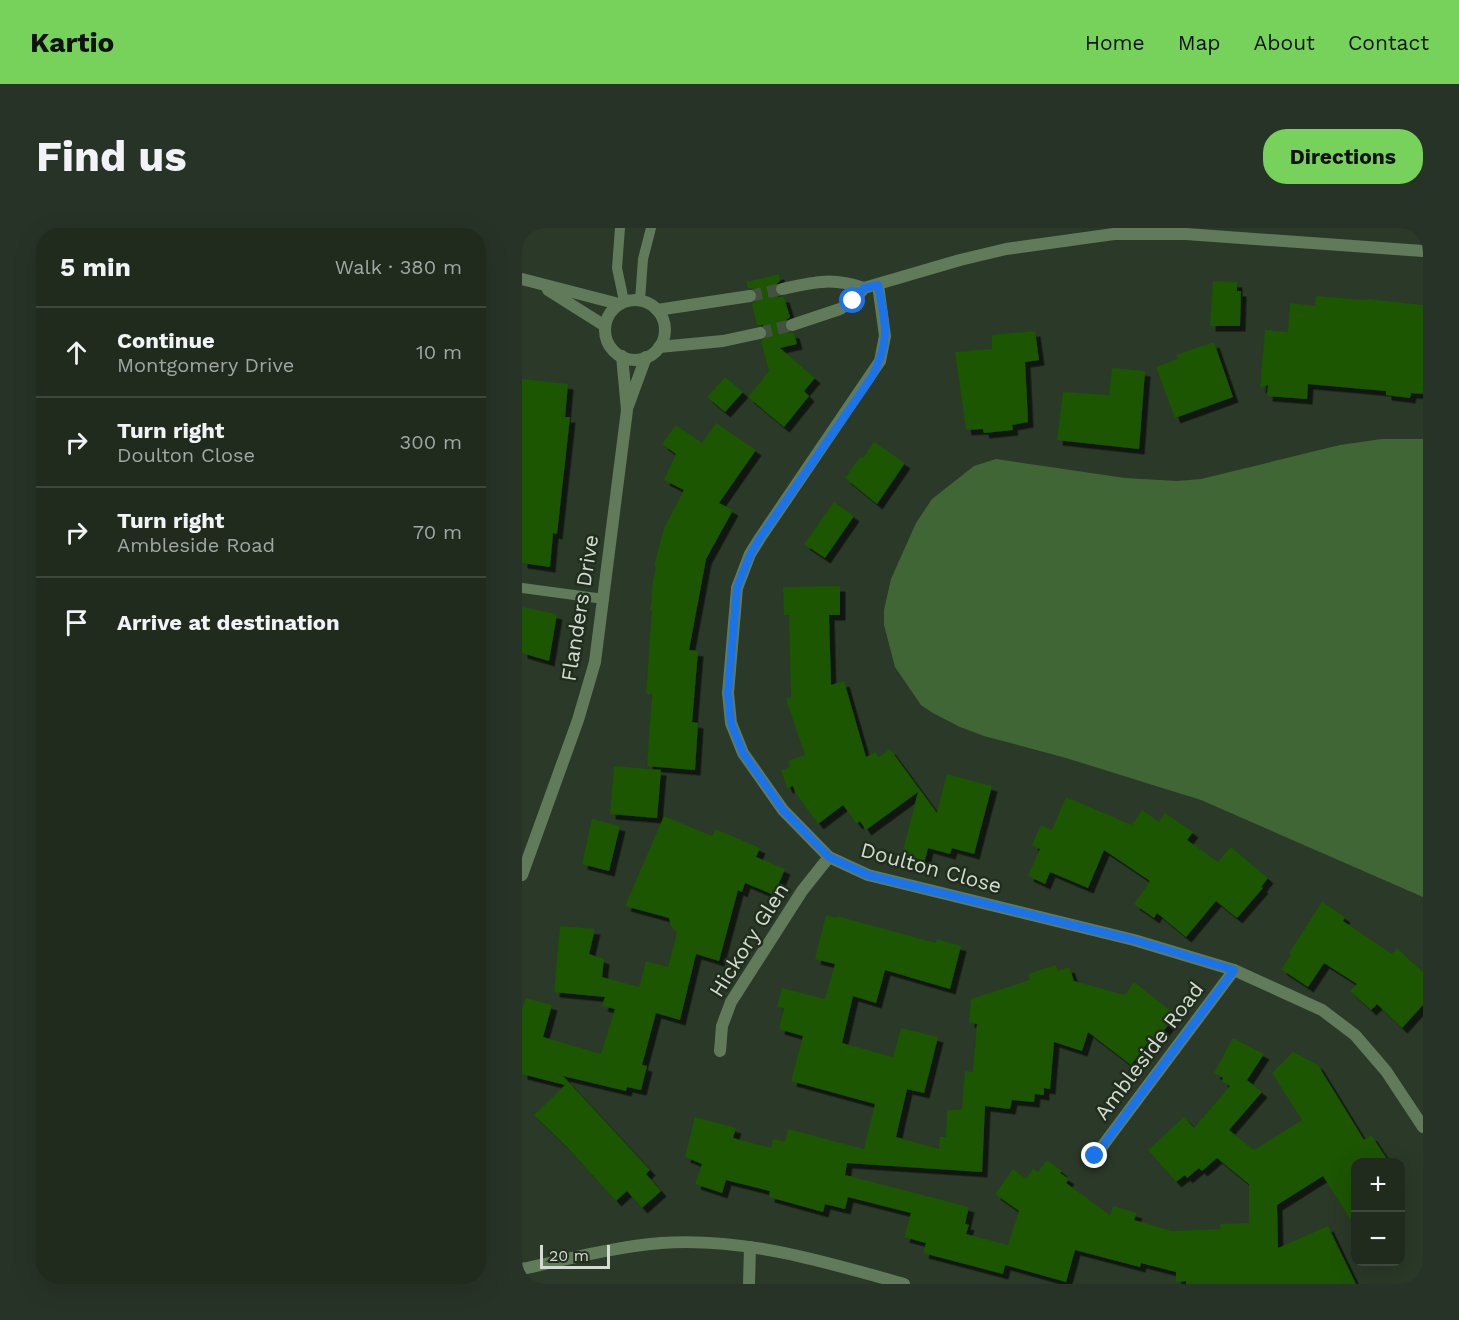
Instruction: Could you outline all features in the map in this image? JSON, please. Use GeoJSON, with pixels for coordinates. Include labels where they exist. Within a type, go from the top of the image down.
{"type":"FeatureCollection","features":[{"type":"Feature","properties":{"kind":"street"},"geometry":{"type":"LineString","coordinates":[[782,289],[823,280],[848,283],[864,288],[1006,249],[1114,234],[1186,234],[1423,251]]}},
{"type":"Feature","properties":{"kind":"street"},"geometry":{"type":"LineString","coordinates":[[522,279],[621,303],[640,300],[649,304],[663,318],[665,328],[664,339],[659,347],[646,357],[630,359],[610,347],[605,326],[610,313],[621,303]]}},
{"type":"Feature","properties":{"kind":"street"},"geometry":{"type":"LineString","coordinates":[[541,285],[605,326]]}},
{"type":"Feature","properties":{"kind":"street","name":"Doulton Close"},"geometry":{"type":"LineString","coordinates":[[878,285],[885,336],[880,361],[750,555],[737,588],[728,693],[731,723],[743,753],[783,810],[829,857],[868,875],[1134,940],[1234,970],[1322,1010],[1355,1035],[1386,1071],[1423,1127]]}},
{"type":"Feature","properties":{"kind":"street"},"geometry":{"type":"LineString","coordinates":[[792,325],[840,309],[853,301],[864,288]]}},
{"type":"Feature","properties":{"kind":"street"},"geometry":{"type":"LineString","coordinates":[[657,310],[750,296]]}},
{"type":"Feature","properties":{"kind":"street"},"geometry":{"type":"LineString","coordinates":[[659,347],[695,345],[760,333]]}},
{"type":"Feature","properties":{"kind":"street","name":"Flanders Drive"},"geometry":{"type":"LineString","coordinates":[[522,875],[581,711],[595,662],[627,410],[622,356]]}},
{"type":"Feature","properties":{"kind":"street","name":"Flanders Drive"},"geometry":{"type":"LineString","coordinates":[[627,410],[646,357]]}},
{"type":"Feature","properties":{"kind":"street","name":"Hickory Glen"},"geometry":{"type":"LineString","coordinates":[[720,1051],[722,1026],[731,1002],[802,891],[829,857]]}},
{"type":"Feature","properties":{"kind":"street","name":"Ambleside Road"},"geometry":{"type":"LineString","coordinates":[[1095,1156],[1234,970]]}},
{"type":"Feature","properties":{"kind":"street"},"geometry":{"type":"LineString","coordinates":[[522,1269],[620,1248],[663,1243],[750,1247],[818,1260],[904,1284]]}},
{"type":"Feature","properties":{"kind":"street"},"geometry":{"type":"LineString","coordinates":[[749,1284],[750,1247]]}},
{"type":"Feature","properties":{"kind":"lane"},"geometry":{"type":"LineString","coordinates":[[621,228],[616,268],[621,303]]}},
{"type":"Feature","properties":{"kind":"lane"},"geometry":{"type":"LineString","coordinates":[[640,300],[643,259],[651,228]]}},
{"type":"Feature","properties":{"kind":"lane"},"geometry":{"type":"LineString","coordinates":[[522,588],[604,599]]}},
{"type":"Feature","properties":{"kind":"green space"},"geometry":{"type":"Polygon","coordinates":[[[1382,439],[1423,439],[1423,897],[1201,800],[960,727],[921,705],[895,667],[884,625],[884,610],[891,579],[916,523],[932,499],[974,466],[996,459],[1125,478],[1177,481],[1201,479],[1340,445],[1382,439]]]}},
{"type":"Feature","properties":{"kind":"building"},"geometry":{"type":"Polygon","coordinates":[[[779,274],[780,281],[774,286],[774,291],[779,297],[784,297],[790,317],[786,320],[784,327],[787,332],[794,333],[797,344],[780,348],[815,378],[804,391],[809,396],[784,427],[748,397],[769,371],[761,341],[768,336],[768,331],[763,325],[757,325],[752,304],[757,300],[758,294],[754,289],[748,288],[746,282],[779,274]]]}},
{"type":"Feature","properties":{"kind":"building"},"geometry":{"type":"Polygon","coordinates":[[[1213,281],[1237,282],[1237,291],[1241,291],[1240,326],[1210,326],[1213,281]]]}},
{"type":"Feature","properties":{"kind":"building"},"geometry":{"type":"Polygon","coordinates":[[[1316,296],[1423,305],[1423,394],[1411,393],[1410,398],[1386,395],[1386,391],[1308,384],[1307,399],[1267,396],[1268,385],[1260,388],[1265,330],[1288,332],[1290,303],[1315,306],[1316,296]]]}},
{"type":"Feature","properties":{"kind":"building"},"geometry":{"type":"Polygon","coordinates":[[[1035,331],[1039,360],[1025,362],[1028,422],[1012,425],[1013,430],[984,433],[983,429],[966,430],[955,352],[992,349],[992,335],[1035,331]]]}},
{"type":"Feature","properties":{"kind":"building"},"geometry":{"type":"Polygon","coordinates":[[[1214,342],[1233,397],[1175,418],[1156,367],[1178,359],[1176,355],[1214,342]]]}},
{"type":"Feature","properties":{"kind":"building"},"geometry":{"type":"Polygon","coordinates":[[[1112,368],[1145,371],[1139,449],[1057,440],[1063,392],[1109,395],[1112,368]]]}},
{"type":"Feature","properties":{"kind":"building"},"geometry":{"type":"Polygon","coordinates":[[[725,377],[743,392],[725,412],[707,397],[725,377]]]}},
{"type":"Feature","properties":{"kind":"building"},"geometry":{"type":"Polygon","coordinates":[[[522,379],[568,384],[565,417],[570,417],[557,534],[553,533],[550,567],[522,563],[522,379]]]}},
{"type":"Feature","properties":{"kind":"building"},"geometry":{"type":"Polygon","coordinates":[[[716,423],[756,450],[719,503],[733,510],[706,559],[689,650],[698,651],[692,722],[698,723],[695,770],[647,766],[652,694],[646,694],[651,594],[656,566],[654,566],[664,528],[684,490],[664,480],[676,454],[662,444],[676,425],[702,443],[716,423]]]}},
{"type":"Feature","properties":{"kind":"building"},"geometry":{"type":"Polygon","coordinates":[[[874,442],[905,463],[877,504],[845,478],[874,442]]]}},
{"type":"Feature","properties":{"kind":"building"},"geometry":{"type":"Polygon","coordinates":[[[834,502],[854,516],[825,558],[804,544],[834,502]]]}},
{"type":"Feature","properties":{"kind":"building"},"geometry":{"type":"Polygon","coordinates":[[[840,586],[840,615],[829,615],[831,685],[844,681],[866,757],[875,752],[879,757],[890,749],[937,813],[947,774],[992,786],[974,854],[952,848],[950,854],[928,848],[923,868],[900,862],[918,792],[866,830],[860,821],[857,824],[843,805],[818,824],[793,786],[787,788],[781,770],[790,767],[788,761],[805,755],[786,699],[791,697],[789,615],[784,615],[783,587],[840,586]]]}},
{"type":"Feature","properties":{"kind":"building"},"geometry":{"type":"Polygon","coordinates":[[[522,607],[557,614],[549,661],[522,653],[522,607]]]}},
{"type":"Feature","properties":{"kind":"building"},"geometry":{"type":"Polygon","coordinates":[[[614,766],[661,770],[657,818],[610,814],[614,766]]]}},
{"type":"Feature","properties":{"kind":"building"},"geometry":{"type":"Polygon","coordinates":[[[1066,797],[1132,825],[1142,810],[1159,822],[1165,813],[1193,832],[1187,840],[1218,862],[1231,847],[1268,878],[1261,887],[1263,888],[1237,918],[1216,901],[1186,937],[1157,913],[1154,918],[1134,904],[1150,881],[1104,850],[1088,888],[1050,872],[1045,884],[1028,876],[1040,849],[1032,845],[1041,825],[1052,830],[1066,797]]]}},
{"type":"Feature","properties":{"kind":"building"},"geometry":{"type":"Polygon","coordinates":[[[664,816],[712,836],[715,829],[760,848],[756,857],[785,869],[774,895],[745,883],[742,892],[738,890],[719,961],[696,954],[680,1020],[656,1013],[642,1065],[647,1066],[641,1090],[627,1087],[626,1091],[563,1076],[650,1170],[646,1174],[661,1191],[642,1208],[627,1191],[616,1201],[567,1147],[534,1115],[565,1085],[522,1074],[522,1010],[526,998],[552,1005],[543,1037],[601,1054],[615,1009],[602,1006],[605,997],[554,992],[560,926],[595,929],[589,954],[604,959],[602,977],[639,987],[646,961],[668,967],[677,933],[671,926],[669,918],[625,906],[664,816]]]}},
{"type":"Feature","properties":{"kind":"building"},"geometry":{"type":"Polygon","coordinates":[[[592,819],[620,826],[609,871],[582,864],[592,819]]]}},
{"type":"Feature","properties":{"kind":"building"},"geometry":{"type":"Polygon","coordinates":[[[1322,902],[1345,917],[1343,921],[1392,954],[1397,948],[1423,972],[1423,1005],[1402,1028],[1377,1004],[1371,1010],[1350,991],[1357,984],[1324,963],[1308,987],[1281,969],[1322,902]]]}},
{"type":"Feature","properties":{"kind":"building"},"geometry":{"type":"Polygon","coordinates":[[[826,915],[936,943],[937,939],[961,946],[950,989],[885,970],[876,1003],[853,996],[842,1043],[893,1057],[901,1028],[938,1037],[924,1093],[907,1089],[896,1137],[939,1149],[940,1137],[946,1137],[947,1110],[962,1110],[965,1071],[973,1072],[977,1024],[969,1022],[971,999],[1030,980],[1028,974],[1056,965],[1058,971],[1069,967],[1074,981],[1125,995],[1134,982],[1176,1015],[1152,1046],[1148,1042],[1131,1065],[1088,1032],[1082,1051],[1054,1042],[1050,1089],[1044,1088],[1044,1095],[1035,1094],[1034,1102],[1012,1100],[1010,1109],[985,1106],[982,1172],[847,1163],[845,1175],[969,1207],[965,1224],[969,1225],[966,1234],[1008,1245],[1019,1211],[995,1194],[1013,1169],[1026,1179],[1033,1169],[1038,1172],[1047,1160],[1069,1179],[1066,1183],[1110,1215],[1113,1206],[1137,1213],[1134,1220],[1172,1231],[1221,1229],[1220,1224],[1249,1223],[1249,1184],[1217,1158],[1202,1171],[1199,1168],[1187,1178],[1185,1175],[1176,1182],[1148,1150],[1184,1117],[1194,1128],[1230,1086],[1214,1073],[1233,1038],[1264,1054],[1247,1080],[1262,1092],[1229,1130],[1254,1150],[1302,1120],[1272,1073],[1293,1052],[1318,1065],[1364,1140],[1371,1135],[1386,1158],[1351,1158],[1351,1220],[1323,1176],[1277,1205],[1278,1248],[1328,1226],[1356,1284],[1186,1284],[1186,1281],[1176,1282],[1176,1272],[1141,1263],[1140,1267],[1075,1250],[1066,1282],[1005,1265],[1003,1274],[923,1253],[926,1243],[904,1237],[911,1213],[848,1197],[845,1209],[825,1204],[823,1212],[769,1197],[770,1191],[726,1180],[722,1193],[695,1184],[702,1164],[685,1157],[695,1117],[736,1128],[733,1138],[771,1148],[773,1139],[785,1142],[788,1129],[864,1149],[875,1104],[791,1081],[803,1036],[779,1029],[784,1008],[777,1007],[782,988],[825,999],[835,964],[815,959],[826,915]]]}},
{"type":"Feature","properties":{"kind":"tunnel"},"geometry":{"type":"LineString","coordinates":[[750,296],[782,289]]}},
{"type":"Feature","properties":{"kind":"tunnel"},"geometry":{"type":"LineString","coordinates":[[760,333],[792,325]]}},
{"type":"Feature","properties":{"kind":"route"},"geometry":{"type":"LineString","coordinates":[[853,301],[864,288],[878,285],[883,311],[884,350],[871,378],[760,538],[742,572],[737,588],[733,624],[728,693],[731,723],[743,753],[783,810],[829,857],[868,875],[1134,940],[1234,970],[1095,1156]]}}]}
